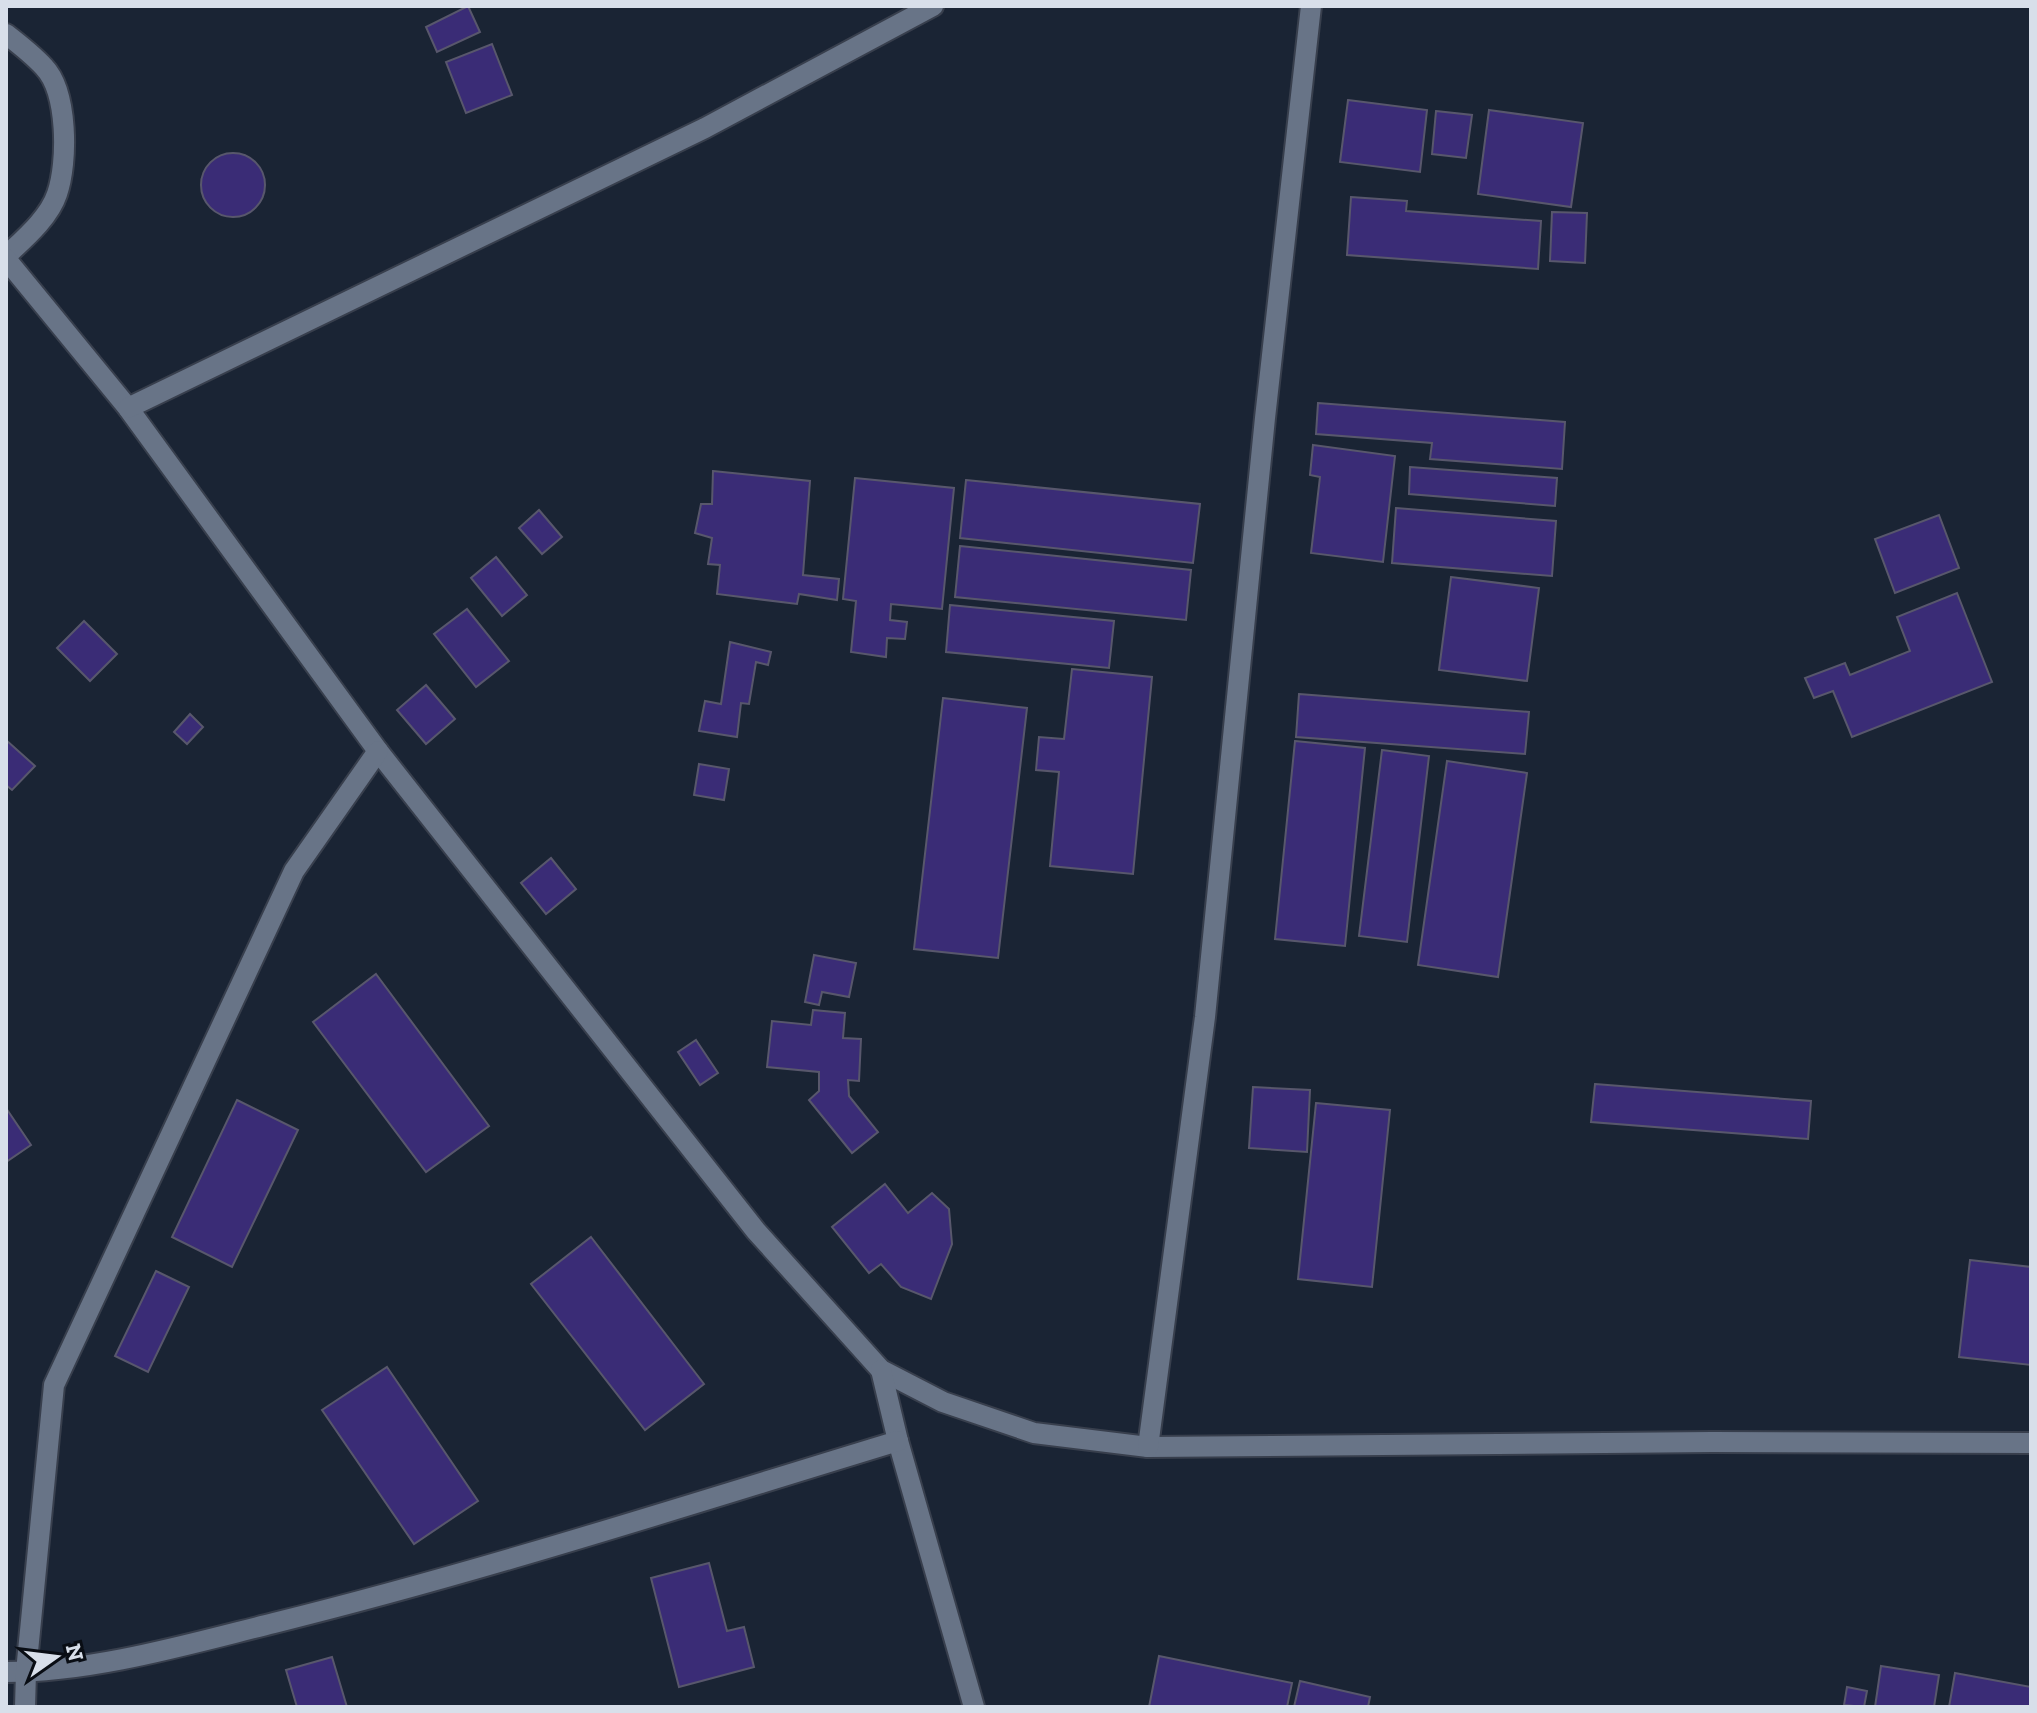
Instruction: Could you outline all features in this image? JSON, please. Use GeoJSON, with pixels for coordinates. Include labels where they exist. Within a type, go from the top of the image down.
{"type":"FeatureCollection","features":[{"type":"Feature","properties":{"kind":"street"},"geometry":{"type":"LineString","coordinates":[[128,408],[705,128],[933,6]]}},
{"type":"Feature","properties":{"kind":"street"},"geometry":{"type":"LineString","coordinates":[[1148,1447],[1205,1017],[1265,418],[1311,6]]}},
{"type":"Feature","properties":{"kind":"street"},"geometry":{"type":"LineString","coordinates":[[6,34],[47,69],[62,109],[65,156],[57,196],[34,230],[6,258],[128,408],[378,751],[756,1231],[881,1370],[943,1402],[1034,1433],[1148,1447],[1712,1442],[2031,1443]]}},
{"type":"Feature","properties":{"kind":"street"},"geometry":{"type":"LineString","coordinates":[[25,1707],[16,1672],[54,1385],[294,871],[378,751]]}},
{"type":"Feature","properties":{"kind":"street"},"geometry":{"type":"LineString","coordinates":[[881,1370],[898,1441],[974,1707]]}},
{"type":"Feature","properties":{"kind":"street"},"geometry":{"type":"LineString","coordinates":[[16,1672],[137,1657],[376,1598],[898,1441]]}},
{"type":"Feature","properties":{"kind":"building"},"geometry":{"type":"Polygon","coordinates":[[[468,6],[480,32],[437,52],[426,27],[468,6]]]}},
{"type":"Feature","properties":{"kind":"building"},"geometry":{"type":"Polygon","coordinates":[[[492,44],[512,95],[466,113],[446,62],[492,44]]]}},
{"type":"Feature","properties":{"kind":"building"},"geometry":{"type":"Polygon","coordinates":[[[1348,100],[1427,110],[1420,172],[1340,162],[1348,100]]]}},
{"type":"Feature","properties":{"kind":"building"},"geometry":{"type":"Polygon","coordinates":[[[1489,110],[1583,123],[1571,207],[1478,194],[1489,110]]]}},
{"type":"Feature","properties":{"kind":"building"},"geometry":{"type":"Polygon","coordinates":[[[1436,111],[1472,115],[1466,158],[1432,154],[1436,111]]]}},
{"type":"Feature","properties":{"kind":"building"},"geometry":{"type":"Polygon","coordinates":[[[227,153],[239,153],[256,162],[263,173],[263,197],[256,208],[239,217],[227,217],[215,212],[206,203],[201,191],[201,179],[206,167],[215,158],[227,153]]]}},
{"type":"Feature","properties":{"kind":"building"},"geometry":{"type":"Polygon","coordinates":[[[1351,197],[1407,201],[1406,211],[1541,221],[1538,269],[1347,255],[1351,197]]]}},
{"type":"Feature","properties":{"kind":"building"},"geometry":{"type":"Polygon","coordinates":[[[1552,212],[1587,213],[1585,263],[1550,261],[1552,212]]]}},
{"type":"Feature","properties":{"kind":"building"},"geometry":{"type":"Polygon","coordinates":[[[1318,403],[1565,422],[1562,469],[1430,459],[1432,443],[1316,434],[1318,403]]]}},
{"type":"Feature","properties":{"kind":"building"},"geometry":{"type":"Polygon","coordinates":[[[1313,445],[1395,456],[1383,562],[1311,553],[1320,477],[1310,475],[1313,445]]]}},
{"type":"Feature","properties":{"kind":"building"},"geometry":{"type":"Polygon","coordinates":[[[1410,467],[1557,478],[1555,506],[1409,494],[1410,467]]]}},
{"type":"Feature","properties":{"kind":"building"},"geometry":{"type":"Polygon","coordinates":[[[713,471],[810,481],[803,575],[839,579],[837,600],[799,594],[797,604],[717,594],[720,565],[708,564],[712,538],[695,533],[701,504],[712,504],[713,471]]]}},
{"type":"Feature","properties":{"kind":"building"},"geometry":{"type":"Polygon","coordinates":[[[855,478],[954,488],[942,609],[891,604],[890,620],[907,622],[905,639],[887,638],[886,657],[851,652],[856,601],[843,599],[855,478]]]}},
{"type":"Feature","properties":{"kind":"building"},"geometry":{"type":"Polygon","coordinates":[[[966,480],[1200,504],[1193,563],[960,538],[966,480]]]}},
{"type":"Feature","properties":{"kind":"building"},"geometry":{"type":"Polygon","coordinates":[[[1396,508],[1556,521],[1552,576],[1392,563],[1396,508]]]}},
{"type":"Feature","properties":{"kind":"building"},"geometry":{"type":"Polygon","coordinates":[[[539,510],[562,537],[542,554],[519,528],[539,510]]]}},
{"type":"Feature","properties":{"kind":"building"},"geometry":{"type":"Polygon","coordinates":[[[1939,515],[1959,568],[1895,593],[1875,539],[1939,515]]]}},
{"type":"Feature","properties":{"kind":"building"},"geometry":{"type":"Polygon","coordinates":[[[960,546],[1191,570],[1186,620],[955,597],[960,546]]]}},
{"type":"Feature","properties":{"kind":"building"},"geometry":{"type":"Polygon","coordinates":[[[496,557],[527,595],[502,616],[471,578],[496,557]]]}},
{"type":"Feature","properties":{"kind":"building"},"geometry":{"type":"Polygon","coordinates":[[[1451,577],[1539,588],[1527,681],[1439,670],[1451,577]]]}},
{"type":"Feature","properties":{"kind":"building"},"geometry":{"type":"Polygon","coordinates":[[[1957,593],[1992,682],[1852,737],[1833,691],[1814,698],[1805,678],[1845,663],[1850,675],[1910,651],[1897,617],[1957,593]]]}},
{"type":"Feature","properties":{"kind":"building"},"geometry":{"type":"Polygon","coordinates":[[[950,605],[1114,621],[1109,668],[946,652],[950,605]]]}},
{"type":"Feature","properties":{"kind":"building"},"geometry":{"type":"Polygon","coordinates":[[[467,609],[509,661],[476,687],[434,634],[467,609]]]}},
{"type":"Feature","properties":{"kind":"building"},"geometry":{"type":"Polygon","coordinates":[[[84,621],[117,654],[90,681],[57,648],[84,621]]]}},
{"type":"Feature","properties":{"kind":"building"},"geometry":{"type":"Polygon","coordinates":[[[730,642],[771,652],[768,665],[756,662],[749,704],[741,703],[737,737],[699,731],[705,701],[721,704],[730,642]]]}},
{"type":"Feature","properties":{"kind":"building"},"geometry":{"type":"Polygon","coordinates":[[[1072,669],[1152,677],[1133,874],[1050,866],[1059,772],[1036,770],[1039,737],[1064,739],[1072,669]]]}},
{"type":"Feature","properties":{"kind":"building"},"geometry":{"type":"Polygon","coordinates":[[[426,685],[455,719],[426,744],[397,710],[426,685]]]}},
{"type":"Feature","properties":{"kind":"building"},"geometry":{"type":"Polygon","coordinates":[[[1299,694],[1529,712],[1525,754],[1296,737],[1299,694]]]}},
{"type":"Feature","properties":{"kind":"building"},"geometry":{"type":"Polygon","coordinates":[[[943,698],[1027,708],[998,958],[914,949],[943,698]]]}},
{"type":"Feature","properties":{"kind":"building"},"geometry":{"type":"Polygon","coordinates":[[[190,714],[203,727],[187,744],[174,732],[190,714]]]}},
{"type":"Feature","properties":{"kind":"building"},"geometry":{"type":"Polygon","coordinates":[[[6,740],[35,766],[12,790],[6,785],[6,740]]]}},
{"type":"Feature","properties":{"kind":"building"},"geometry":{"type":"Polygon","coordinates":[[[1295,741],[1365,748],[1345,946],[1275,939],[1295,741]]]}},
{"type":"Feature","properties":{"kind":"building"},"geometry":{"type":"Polygon","coordinates":[[[1382,750],[1429,756],[1407,942],[1359,936],[1382,750]]]}},
{"type":"Feature","properties":{"kind":"building"},"geometry":{"type":"Polygon","coordinates":[[[1447,761],[1527,773],[1498,977],[1418,965],[1447,761]]]}},
{"type":"Feature","properties":{"kind":"building"},"geometry":{"type":"Polygon","coordinates":[[[699,764],[729,769],[724,800],[694,795],[699,764]]]}},
{"type":"Feature","properties":{"kind":"building"},"geometry":{"type":"Polygon","coordinates":[[[551,858],[576,889],[546,914],[521,883],[551,858]]]}},
{"type":"Feature","properties":{"kind":"building"},"geometry":{"type":"Polygon","coordinates":[[[814,955],[856,963],[849,997],[822,992],[819,1005],[805,1002],[814,955]]]}},
{"type":"Feature","properties":{"kind":"building"},"geometry":{"type":"Polygon","coordinates":[[[376,974],[489,1126],[426,1172],[313,1022],[376,974]]]}},
{"type":"Feature","properties":{"kind":"building"},"geometry":{"type":"Polygon","coordinates":[[[813,1010],[845,1013],[843,1038],[861,1039],[859,1081],[848,1080],[849,1096],[878,1132],[852,1153],[809,1100],[819,1091],[819,1072],[767,1067],[772,1021],[811,1025],[813,1010]]]}},
{"type":"Feature","properties":{"kind":"building"},"geometry":{"type":"Polygon","coordinates":[[[696,1040],[718,1073],[700,1085],[678,1052],[696,1040]]]}},
{"type":"Feature","properties":{"kind":"building"},"geometry":{"type":"Polygon","coordinates":[[[1595,1084],[1811,1101],[1808,1139],[1591,1122],[1595,1084]]]}},
{"type":"Feature","properties":{"kind":"building"},"geometry":{"type":"Polygon","coordinates":[[[1253,1087],[1310,1090],[1307,1152],[1249,1148],[1253,1087]]]}},
{"type":"Feature","properties":{"kind":"building"},"geometry":{"type":"Polygon","coordinates":[[[237,1100],[298,1130],[232,1267],[172,1237],[237,1100]]]}},
{"type":"Feature","properties":{"kind":"building"},"geometry":{"type":"Polygon","coordinates":[[[1316,1103],[1390,1110],[1372,1287],[1298,1279],[1316,1103]]]}},
{"type":"Feature","properties":{"kind":"building"},"geometry":{"type":"Polygon","coordinates":[[[6,1108],[31,1145],[6,1162],[6,1108]]]}},
{"type":"Feature","properties":{"kind":"building"},"geometry":{"type":"Polygon","coordinates":[[[885,1184],[908,1213],[932,1193],[949,1209],[952,1244],[931,1299],[901,1287],[881,1264],[869,1273],[832,1227],[885,1184]]]}},
{"type":"Feature","properties":{"kind":"building"},"geometry":{"type":"Polygon","coordinates":[[[591,1237],[704,1384],[645,1430],[531,1284],[591,1237]]]}},
{"type":"Feature","properties":{"kind":"building"},"geometry":{"type":"Polygon","coordinates":[[[1970,1260],[2031,1267],[2031,1365],[1959,1357],[1970,1260]]]}},
{"type":"Feature","properties":{"kind":"building"},"geometry":{"type":"Polygon","coordinates":[[[156,1271],[189,1287],[148,1372],[115,1356],[156,1271]]]}},
{"type":"Feature","properties":{"kind":"building"},"geometry":{"type":"Polygon","coordinates":[[[387,1367],[478,1501],[414,1544],[322,1410],[387,1367]]]}},
{"type":"Feature","properties":{"kind":"building"},"geometry":{"type":"Polygon","coordinates":[[[709,1563],[727,1631],[744,1627],[754,1667],[679,1687],[651,1578],[709,1563]]]}},
{"type":"Feature","properties":{"kind":"building"},"geometry":{"type":"Polygon","coordinates":[[[1159,1656],[1292,1683],[1287,1707],[1149,1707],[1159,1656]]]}},
{"type":"Feature","properties":{"kind":"building"},"geometry":{"type":"Polygon","coordinates":[[[332,1657],[347,1707],[297,1707],[286,1670],[332,1657]]]}},
{"type":"Feature","properties":{"kind":"building"},"geometry":{"type":"Polygon","coordinates":[[[1881,1666],[1939,1675],[1934,1707],[1875,1707],[1881,1666]]]}},
{"type":"Feature","properties":{"kind":"building"},"geometry":{"type":"Polygon","coordinates":[[[1955,1673],[2031,1687],[2031,1707],[1949,1707],[1955,1673]]]}},
{"type":"Feature","properties":{"kind":"building"},"geometry":{"type":"Polygon","coordinates":[[[1300,1681],[1370,1697],[1368,1707],[1294,1707],[1300,1681]]]}},
{"type":"Feature","properties":{"kind":"building"},"geometry":{"type":"Polygon","coordinates":[[[1847,1687],[1867,1691],[1864,1707],[1844,1705],[1847,1687]]]}}]}
